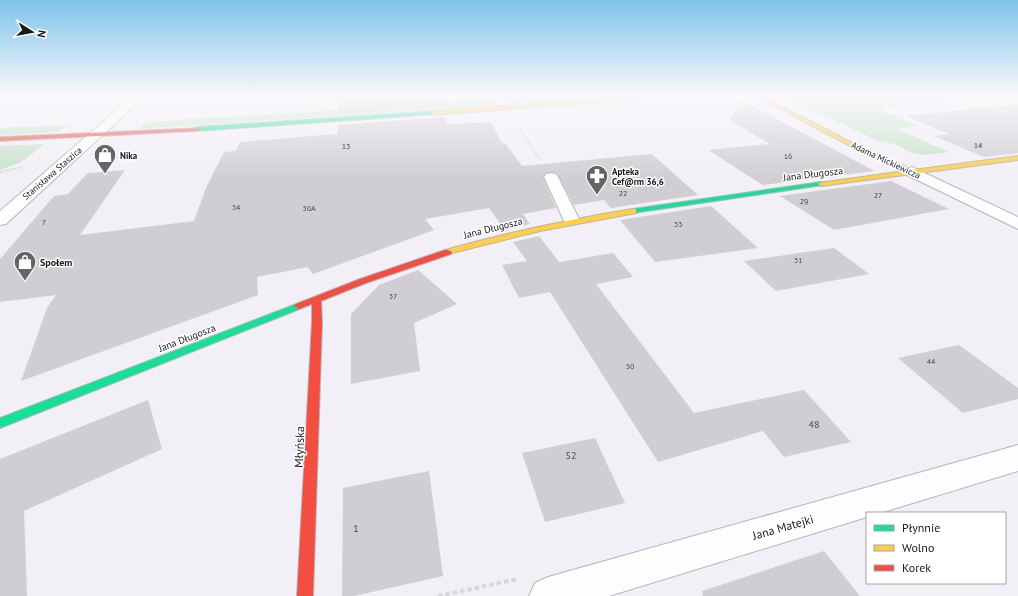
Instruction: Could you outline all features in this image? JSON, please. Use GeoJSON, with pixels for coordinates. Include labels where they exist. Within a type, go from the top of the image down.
{"type":"FeatureCollection","features":[{"type":"Feature","properties":{"kind":"street","name":"Stanisława Staszica"},"geometry":{"type":"LineString","coordinates":[[0,220],[96,128],[108,123]]}},
{"type":"Feature","properties":{"kind":"street"},"geometry":{"type":"LineString","coordinates":[[0,139],[96,128],[203,123]]}},
{"type":"Feature","properties":{"kind":"street","name":"Adama Mickiewicza"},"geometry":{"type":"LineString","coordinates":[[810,123],[858,148],[912,172],[1018,224]]}},
{"type":"Feature","properties":{"kind":"street","name":"Jana Długosza"},"geometry":{"type":"LineString","coordinates":[[0,423],[316,299],[444,253],[493,238],[572,221],[752,193],[1018,158]]}},
{"type":"Feature","properties":{"kind":"street","name":"Młyńska"},"geometry":{"type":"LineString","coordinates":[[305,596],[317,322],[316,299]]}},
{"type":"Feature","properties":{"kind":"street","name":"Jana Matejki"},"geometry":{"type":"LineString","coordinates":[[548,596],[1018,458]]}},
{"type":"Feature","properties":{"kind":"lane"},"geometry":{"type":"LineString","coordinates":[[551,177],[572,221]]}},
{"type":"Feature","properties":{"kind":"path"},"geometry":{"type":"LineString","coordinates":[[517,123],[551,177]]}},
{"type":"Feature","properties":{"kind":"path"},"geometry":{"type":"LineString","coordinates":[[0,172],[28,166]]}},
{"type":"Feature","properties":{"kind":"green space"},"geometry":{"type":"Polygon","coordinates":[[[146,123],[233,123],[140,129],[146,123]]]}},
{"type":"Feature","properties":{"kind":"green space"},"geometry":{"type":"Polygon","coordinates":[[[840,123],[912,123],[920,126],[897,129],[949,152],[925,155],[912,153],[895,144],[878,141],[840,123]]]}},
{"type":"Feature","properties":{"kind":"green space"},"geometry":{"type":"Polygon","coordinates":[[[68,125],[58,132],[0,135],[0,128],[68,125]]]}},
{"type":"Feature","properties":{"kind":"green space"},"geometry":{"type":"Polygon","coordinates":[[[45,144],[21,162],[0,170],[0,146],[45,144]]]}},
{"type":"Feature","properties":{"kind":"building"},"geometry":{"type":"Polygon","coordinates":[[[368,123],[491,123],[502,143],[505,143],[522,166],[652,154],[698,195],[611,208],[604,200],[574,205],[557,173],[546,173],[543,178],[556,208],[523,214],[530,224],[504,229],[489,208],[425,219],[434,230],[313,274],[308,267],[257,277],[258,295],[21,381],[47,308],[56,295],[0,302],[0,259],[54,196],[68,194],[88,173],[125,170],[80,235],[194,221],[206,188],[224,152],[236,151],[240,142],[337,134],[338,125],[368,123]]]}},
{"type":"Feature","properties":{"kind":"building"},"geometry":{"type":"Polygon","coordinates":[[[735,123],[784,123],[874,171],[763,185],[708,150],[770,144],[735,123]]]}},
{"type":"Feature","properties":{"kind":"building"},"geometry":{"type":"Polygon","coordinates":[[[922,123],[1018,123],[1018,153],[984,157],[934,136],[949,134],[922,123]]]}},
{"type":"Feature","properties":{"kind":"building"},"geometry":{"type":"Polygon","coordinates":[[[891,181],[949,209],[834,230],[780,196],[891,181]]]}},
{"type":"Feature","properties":{"kind":"building"},"geometry":{"type":"Polygon","coordinates":[[[711,206],[758,248],[655,262],[620,220],[711,206]]]}},
{"type":"Feature","properties":{"kind":"building"},"geometry":{"type":"Polygon","coordinates":[[[539,236],[559,262],[613,253],[633,277],[596,284],[694,413],[804,390],[851,442],[784,457],[763,431],[658,462],[550,292],[519,298],[502,265],[527,261],[513,242],[539,236]]]}},
{"type":"Feature","properties":{"kind":"building"},"geometry":{"type":"Polygon","coordinates":[[[834,248],[869,274],[776,291],[744,261],[834,248]]]}},
{"type":"Feature","properties":{"kind":"building"},"geometry":{"type":"Polygon","coordinates":[[[418,270],[457,304],[414,323],[420,371],[351,384],[351,314],[379,285],[418,270]]]}},
{"type":"Feature","properties":{"kind":"building"},"geometry":{"type":"Polygon","coordinates":[[[959,345],[1018,388],[1018,399],[963,413],[898,358],[959,345]]]}},
{"type":"Feature","properties":{"kind":"building"},"geometry":{"type":"Polygon","coordinates":[[[148,400],[162,449],[24,511],[27,596],[0,596],[0,459],[148,400]]]}},
{"type":"Feature","properties":{"kind":"building"},"geometry":{"type":"Polygon","coordinates":[[[595,438],[625,503],[545,522],[522,453],[595,438]]]}},
{"type":"Feature","properties":{"kind":"building"},"geometry":{"type":"Polygon","coordinates":[[[429,471],[443,576],[354,596],[342,596],[343,488],[429,471]]]}},
{"type":"Feature","properties":{"kind":"building"},"geometry":{"type":"Polygon","coordinates":[[[824,551],[860,596],[703,596],[702,591],[824,551]]]}},
{"type":"Feature","properties":{"kind":"traffic: fast"},"geometry":{"type":"LineString","coordinates":[[197,129],[289,123]]}},
{"type":"Feature","properties":{"kind":"traffic: fast"},"geometry":{"type":"LineString","coordinates":[[633,211],[821,184]]}},
{"type":"Feature","properties":{"kind":"traffic: fast"},"geometry":{"type":"LineString","coordinates":[[0,423],[299,306]]}},
{"type":"Feature","properties":{"kind":"traffic: slow"},"geometry":{"type":"LineString","coordinates":[[810,123],[858,148],[912,172]]}},
{"type":"Feature","properties":{"kind":"traffic: slow"},"geometry":{"type":"LineString","coordinates":[[821,184],[1018,158]]}},
{"type":"Feature","properties":{"kind":"traffic: slow"},"geometry":{"type":"LineString","coordinates":[[448,252],[540,228],[633,211]]}},
{"type":"Feature","properties":{"kind":"traffic: jam"},"geometry":{"type":"LineString","coordinates":[[0,139],[197,129]]}},
{"type":"Feature","properties":{"kind":"traffic: jam"},"geometry":{"type":"LineString","coordinates":[[299,306],[363,281],[448,252]]}},
{"type":"Feature","properties":{"kind":"traffic: jam"},"geometry":{"type":"LineString","coordinates":[[305,596],[317,322],[316,299]]}},
{"type":"Feature","properties":{"kind":"place","name":"Nika"},"geometry":{"type":"Point","coordinates":[105,174]}},
{"type":"Feature","properties":{"kind":"place","name":"Apteka Cef@rm 36,6"},"geometry":{"type":"Point","coordinates":[597,196]}},
{"type":"Feature","properties":{"kind":"place","name":"Społem"},"geometry":{"type":"Point","coordinates":[25,282]}}]}
